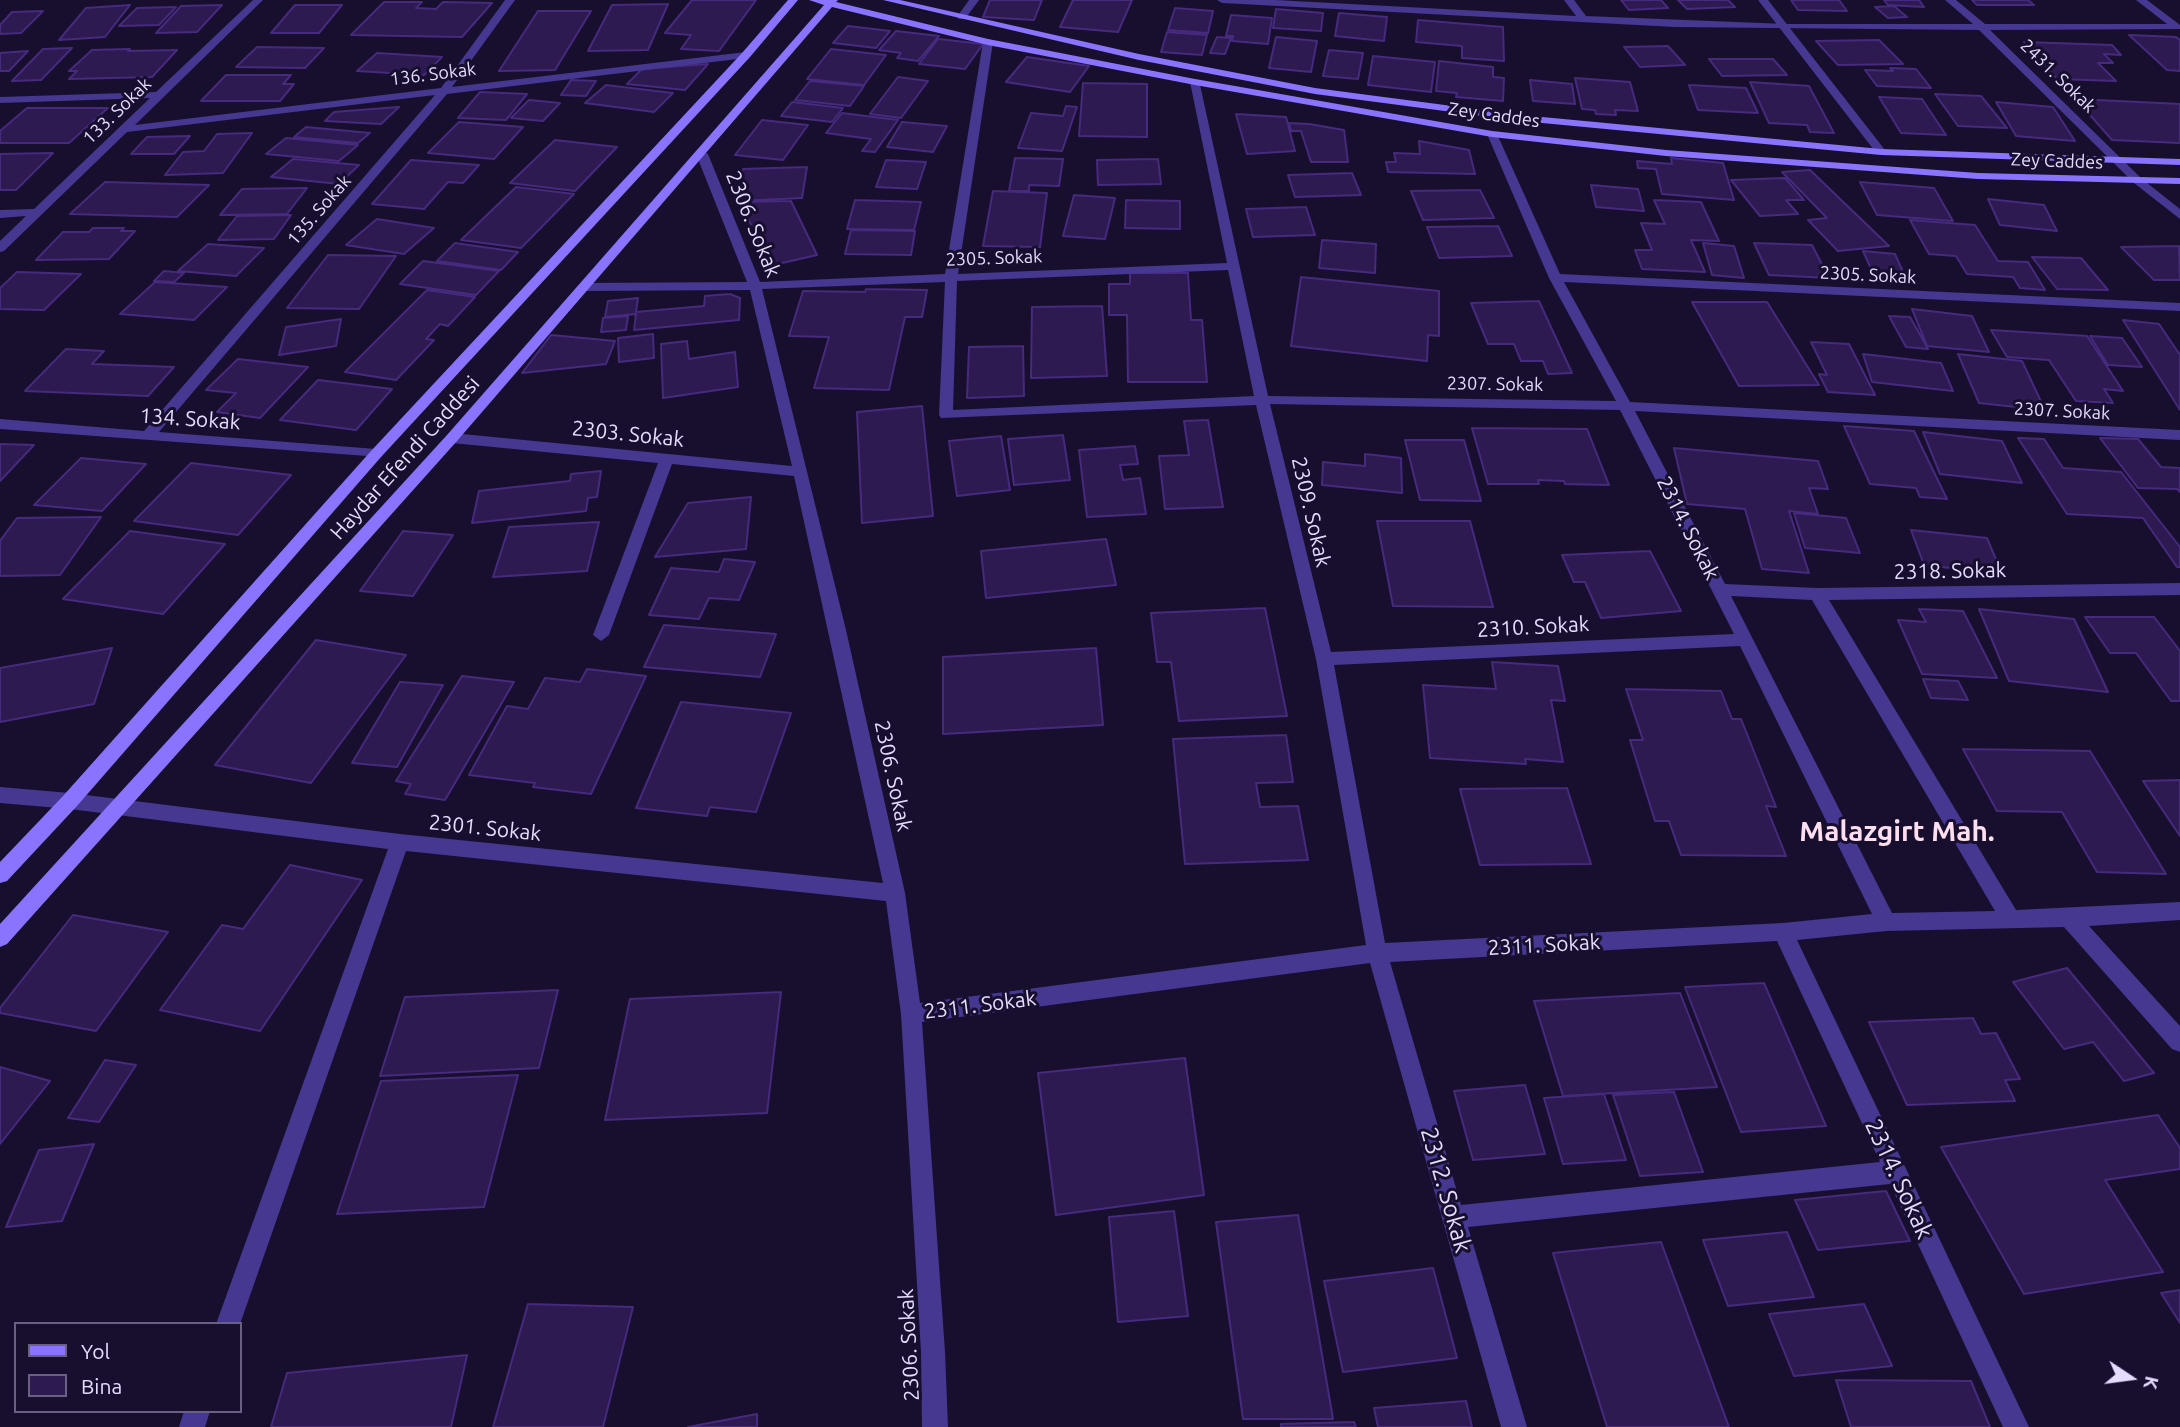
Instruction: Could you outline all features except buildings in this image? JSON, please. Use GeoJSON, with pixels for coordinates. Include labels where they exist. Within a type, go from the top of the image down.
{"type":"FeatureCollection","features":[{"type":"Feature","properties":{"kind":"main road","name":"Haydar Efendi Caddesi"},"geometry":{"type":"LineString","coordinates":[[0,875],[70,801],[376,454],[746,55],[793,0]]}},
{"type":"Feature","properties":{"kind":"main road","name":"Zey Caddes"},"geometry":{"type":"LineString","coordinates":[[814,0],[988,41],[1195,82],[1492,134],[1666,153],[1880,169],[2180,181]]}},
{"type":"Feature","properties":{"kind":"main road","name":"Zey Caddes"},"geometry":{"type":"LineString","coordinates":[[888,0],[1139,57],[1314,91],[1521,118],[1881,152],[2180,162]]}},
{"type":"Feature","properties":{"kind":"main road","name":"Haydar Efendi Caddesi"},"geometry":{"type":"LineString","coordinates":[[0,938],[453,438],[832,3]]}},
{"type":"Feature","properties":{"kind":"street","name":"133. Sokak"},"geometry":{"type":"LineString","coordinates":[[0,248],[258,0]]}},
{"type":"Feature","properties":{"kind":"street","name":"135. Sokak"},"geometry":{"type":"LineString","coordinates":[[147,437],[445,90],[510,0]]}},
{"type":"Feature","properties":{"kind":"street"},"geometry":{"type":"LineString","coordinates":[[962,17],[974,0]]}},
{"type":"Feature","properties":{"kind":"street"},"geometry":{"type":"LineString","coordinates":[[1222,0],[1584,20],[1786,27],[1980,25],[2178,28]]}},
{"type":"Feature","properties":{"kind":"street"},"geometry":{"type":"LineString","coordinates":[[1569,0],[1584,20]]}},
{"type":"Feature","properties":{"kind":"street"},"geometry":{"type":"LineString","coordinates":[[1763,0],[1881,152]]}},
{"type":"Feature","properties":{"kind":"street","name":"2431. Sokak"},"geometry":{"type":"LineString","coordinates":[[1950,0],[1980,25],[2138,181],[2180,215]]}},
{"type":"Feature","properties":{"kind":"street"},"geometry":{"type":"LineString","coordinates":[[2140,0],[2178,28]]}},
{"type":"Feature","properties":{"kind":"street"},"geometry":{"type":"LineString","coordinates":[[951,278],[988,41]]}},
{"type":"Feature","properties":{"kind":"street","name":"136. Sokak"},"geometry":{"type":"LineString","coordinates":[[124,129],[746,55]]}},
{"type":"Feature","properties":{"kind":"street","name":"2309. Sokak"},"geometry":{"type":"LineString","coordinates":[[1195,82],[1236,266],[1262,400],[1324,659],[1377,954]]}},
{"type":"Feature","properties":{"kind":"street"},"geometry":{"type":"LineString","coordinates":[[0,100],[159,96]]}},
{"type":"Feature","properties":{"kind":"street","name":"2314. Sokak"},"geometry":{"type":"LineString","coordinates":[[1492,134],[1555,278],[1625,405],[1886,922]]}},
{"type":"Feature","properties":{"kind":"street","name":"2306. Sokak"},"geometry":{"type":"LineString","coordinates":[[702,154],[755,286],[838,631],[895,892],[911,1014],[936,1427]]}},
{"type":"Feature","properties":{"kind":"street"},"geometry":{"type":"LineString","coordinates":[[0,214],[36,212]]}},
{"type":"Feature","properties":{"kind":"street","name":"2305. Sokak"},"geometry":{"type":"LineString","coordinates":[[584,287],[755,286],[1236,266]]}},
{"type":"Feature","properties":{"kind":"street","name":"2307. Sokak"},"geometry":{"type":"LineString","coordinates":[[951,278],[946,415],[1262,400],[1625,405],[2180,435]]}},
{"type":"Feature","properties":{"kind":"street","name":"2305. Sokak"},"geometry":{"type":"LineString","coordinates":[[1555,278],[2180,307]]}},
{"type":"Feature","properties":{"kind":"street","name":"134. Sokak"},"geometry":{"type":"LineString","coordinates":[[0,424],[376,454]]}},
{"type":"Feature","properties":{"kind":"street","name":"2303. Sokak"},"geometry":{"type":"LineString","coordinates":[[453,438],[799,472]]}},
{"type":"Feature","properties":{"kind":"street"},"geometry":{"type":"LineString","coordinates":[[601,635],[667,458]]}},
{"type":"Feature","properties":{"kind":"street","name":"2318. Sokak"},"geometry":{"type":"LineString","coordinates":[[1720,590],[1817,594],[2180,589]]}},
{"type":"Feature","properties":{"kind":"street"},"geometry":{"type":"LineString","coordinates":[[1817,594],[2010,918]]}},
{"type":"Feature","properties":{"kind":"street","name":"2310. Sokak"},"geometry":{"type":"LineString","coordinates":[[1324,659],[1744,640]]}},
{"type":"Feature","properties":{"kind":"street","name":"2301. Sokak"},"geometry":{"type":"LineString","coordinates":[[0,796],[70,801],[400,842],[895,892]]}},
{"type":"Feature","properties":{"kind":"street"},"geometry":{"type":"LineString","coordinates":[[229,1322],[400,842]]}},
{"type":"Feature","properties":{"kind":"street","name":"2311. Sokak"},"geometry":{"type":"LineString","coordinates":[[911,1014],[1377,954],[1783,932],[1886,922],[2069,918],[2180,911]]}},
{"type":"Feature","properties":{"kind":"street"},"geometry":{"type":"LineString","coordinates":[[2069,918],[2180,1042]]}},
{"type":"Feature","properties":{"kind":"street","name":"2314. Sokak"},"geometry":{"type":"LineString","coordinates":[[1783,932],[2015,1427]]}},
{"type":"Feature","properties":{"kind":"street","name":"2312. Sokak"},"geometry":{"type":"LineString","coordinates":[[1377,954],[1514,1427]]}},
{"type":"Feature","properties":{"kind":"street"},"geometry":{"type":"LineString","coordinates":[[1454,1217],[1896,1172]]}},
{"type":"Feature","properties":{"kind":"district","name":"Malazgirt Mah."},"geometry":{"type":"Point","coordinates":[1897,832]}}]}
